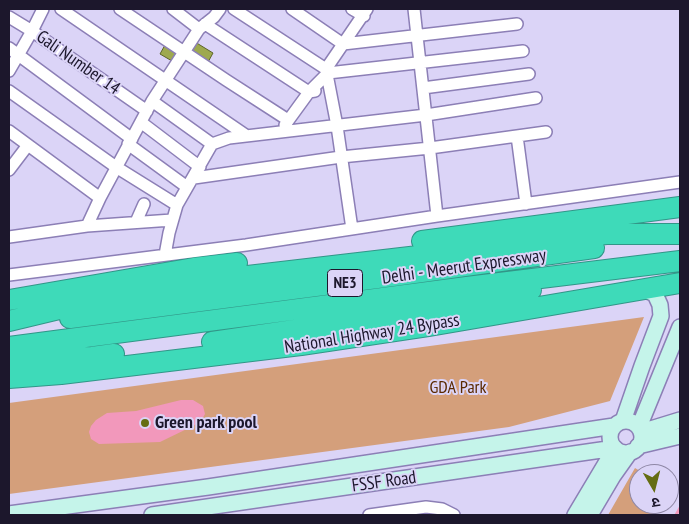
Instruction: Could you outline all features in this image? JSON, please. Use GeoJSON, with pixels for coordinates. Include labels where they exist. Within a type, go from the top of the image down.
{"type":"FeatureCollection","features":[{"type":"Feature","properties":{"kind":"highway"},"geometry":{"type":"LineString","coordinates":[[9,321],[119,296],[300,263],[680,207]]}},
{"type":"Feature","properties":{"kind":"highway"},"geometry":{"type":"LineString","coordinates":[[9,300],[194,268],[300,263],[606,234],[680,234]]}},
{"type":"Feature","properties":{"kind":"highway","name":"Delhi - Meerut Expressway"},"geometry":{"type":"LineString","coordinates":[[9,326],[558,254],[680,234]]}},
{"type":"Feature","properties":{"kind":"highway","name":"Delhi - Meerut Expressway"},"geometry":{"type":"LineString","coordinates":[[9,347],[437,290],[680,261]]}},
{"type":"Feature","properties":{"kind":"highway"},"geometry":{"type":"LineString","coordinates":[[9,359],[92,357],[208,343],[315,335],[489,300],[627,268]]}},
{"type":"Feature","properties":{"kind":"highway","name":"National Highway 24 Bypass"},"geometry":{"type":"LineString","coordinates":[[9,378],[61,374],[315,335],[428,326],[680,283]]}},
{"type":"Feature","properties":{"kind":"street"},"geometry":{"type":"LineString","coordinates":[[9,71],[13,52],[32,31],[43,9]]}},
{"type":"Feature","properties":{"kind":"street"},"geometry":{"type":"LineString","coordinates":[[61,9],[247,136]]}},
{"type":"Feature","properties":{"kind":"street"},"geometry":{"type":"LineString","coordinates":[[120,9],[288,120]]}},
{"type":"Feature","properties":{"kind":"street"},"geometry":{"type":"LineString","coordinates":[[172,9],[309,92],[331,89]]}},
{"type":"Feature","properties":{"kind":"street"},"geometry":{"type":"LineString","coordinates":[[234,9],[327,71],[523,51]]}},
{"type":"Feature","properties":{"kind":"street"},"geometry":{"type":"LineString","coordinates":[[292,9],[343,44],[517,24]]}},
{"type":"Feature","properties":{"kind":"street"},"geometry":{"type":"LineString","coordinates":[[282,131],[309,92],[327,71],[365,12],[352,9]]}},
{"type":"Feature","properties":{"kind":"street"},"geometry":{"type":"LineString","coordinates":[[414,9],[437,216]]}},
{"type":"Feature","properties":{"kind":"street"},"geometry":{"type":"LineString","coordinates":[[87,226],[116,167],[150,106],[183,52],[214,11]]}},
{"type":"Feature","properties":{"kind":"street","name":"Gali Number 14"},"geometry":{"type":"LineString","coordinates":[[9,17],[212,144]]}},
{"type":"Feature","properties":{"kind":"street"},"geometry":{"type":"LineString","coordinates":[[13,52],[130,142],[191,182],[341,157],[430,148],[546,132]]}},
{"type":"Feature","properties":{"kind":"street"},"geometry":{"type":"LineString","coordinates":[[327,71],[352,229]]}},
{"type":"Feature","properties":{"kind":"street"},"geometry":{"type":"LineString","coordinates":[[423,88],[529,74]]}},
{"type":"Feature","properties":{"kind":"street"},"geometry":{"type":"LineString","coordinates":[[9,91],[116,167],[177,205]]}},
{"type":"Feature","properties":{"kind":"street"},"geometry":{"type":"LineString","coordinates":[[165,255],[177,205],[212,144],[229,138],[426,115],[536,98]]}},
{"type":"Feature","properties":{"kind":"street"},"geometry":{"type":"LineString","coordinates":[[142,123],[200,167]]}},
{"type":"Feature","properties":{"kind":"street"},"geometry":{"type":"LineString","coordinates":[[9,131],[100,198]]}},
{"type":"Feature","properties":{"kind":"street"},"geometry":{"type":"LineString","coordinates":[[517,136],[526,204]]}},
{"type":"Feature","properties":{"kind":"street"},"geometry":{"type":"LineString","coordinates":[[9,170],[28,145]]}},
{"type":"Feature","properties":{"kind":"street"},"geometry":{"type":"LineString","coordinates":[[9,275],[165,255],[680,182]]}},
{"type":"Feature","properties":{"kind":"street"},"geometry":{"type":"LineString","coordinates":[[136,222],[144,204]]}},
{"type":"Feature","properties":{"kind":"street"},"geometry":{"type":"LineString","coordinates":[[9,237],[87,226],[172,220]]}},
{"type":"Feature","properties":{"kind":"street"},"geometry":{"type":"LineString","coordinates":[[643,289],[655,294],[660,306],[661,316],[619,424],[610,434],[610,439],[615,448],[624,453],[637,439],[680,420]]}},
{"type":"Feature","properties":{"kind":"street"},"geometry":{"type":"LineString","coordinates":[[9,295],[58,291]]}},
{"type":"Feature","properties":{"kind":"street"},"geometry":{"type":"LineString","coordinates":[[590,515],[637,439],[680,328]]}},
{"type":"Feature","properties":{"kind":"street"},"geometry":{"type":"LineString","coordinates":[[9,384],[61,374]]}},
{"type":"Feature","properties":{"kind":"street"},"geometry":{"type":"LineString","coordinates":[[9,514],[105,502],[630,422],[637,439]]}},
{"type":"Feature","properties":{"kind":"street"},"geometry":{"type":"LineString","coordinates":[[637,439],[680,436]]}},
{"type":"Feature","properties":{"kind":"street"},"geometry":{"type":"LineString","coordinates":[[575,515],[615,448]]}},
{"type":"Feature","properties":{"kind":"street","name":"FSSF Road"},"geometry":{"type":"LineString","coordinates":[[152,515],[615,448]]}},
{"type":"Feature","properties":{"kind":"street"},"geometry":{"type":"LineString","coordinates":[[369,515],[426,507],[442,509],[454,515]]}},
{"type":"Feature","properties":{"kind":"green space","name":"GDA Park"},"geometry":{"type":"Polygon","coordinates":[[[644,317],[610,401],[509,427],[9,494],[9,403],[644,317]]]}},
{"type":"Feature","properties":{"kind":"green space"},"geometry":{"type":"Polygon","coordinates":[[[629,478],[629,514],[656,514],[655,515],[608,515],[629,478]]]}},
{"type":"Feature","properties":{"kind":"shaded area","name":"Green park pool"},"geometry":{"type":"Polygon","coordinates":[[[181,400],[193,400],[203,406],[205,414],[201,421],[193,426],[160,442],[99,444],[91,439],[89,432],[91,426],[96,420],[107,413],[136,411],[181,400]]]}},
{"type":"Feature","properties":{"kind":"building"},"geometry":{"type":"Polygon","coordinates":[[[195,42],[213,53],[207,64],[188,53],[195,42]]]}},
{"type":"Feature","properties":{"kind":"building"},"geometry":{"type":"Polygon","coordinates":[[[165,45],[177,52],[172,61],[160,54],[165,45]]]}},
{"type":"Feature","properties":{"kind":"waterway"},"geometry":{"type":"LineString","coordinates":[[676,515],[680,508]]}},
{"type":"Feature","properties":{"kind":"place","name":"Green park pool"},"geometry":{"type":"Point","coordinates":[145,423]}}]}
